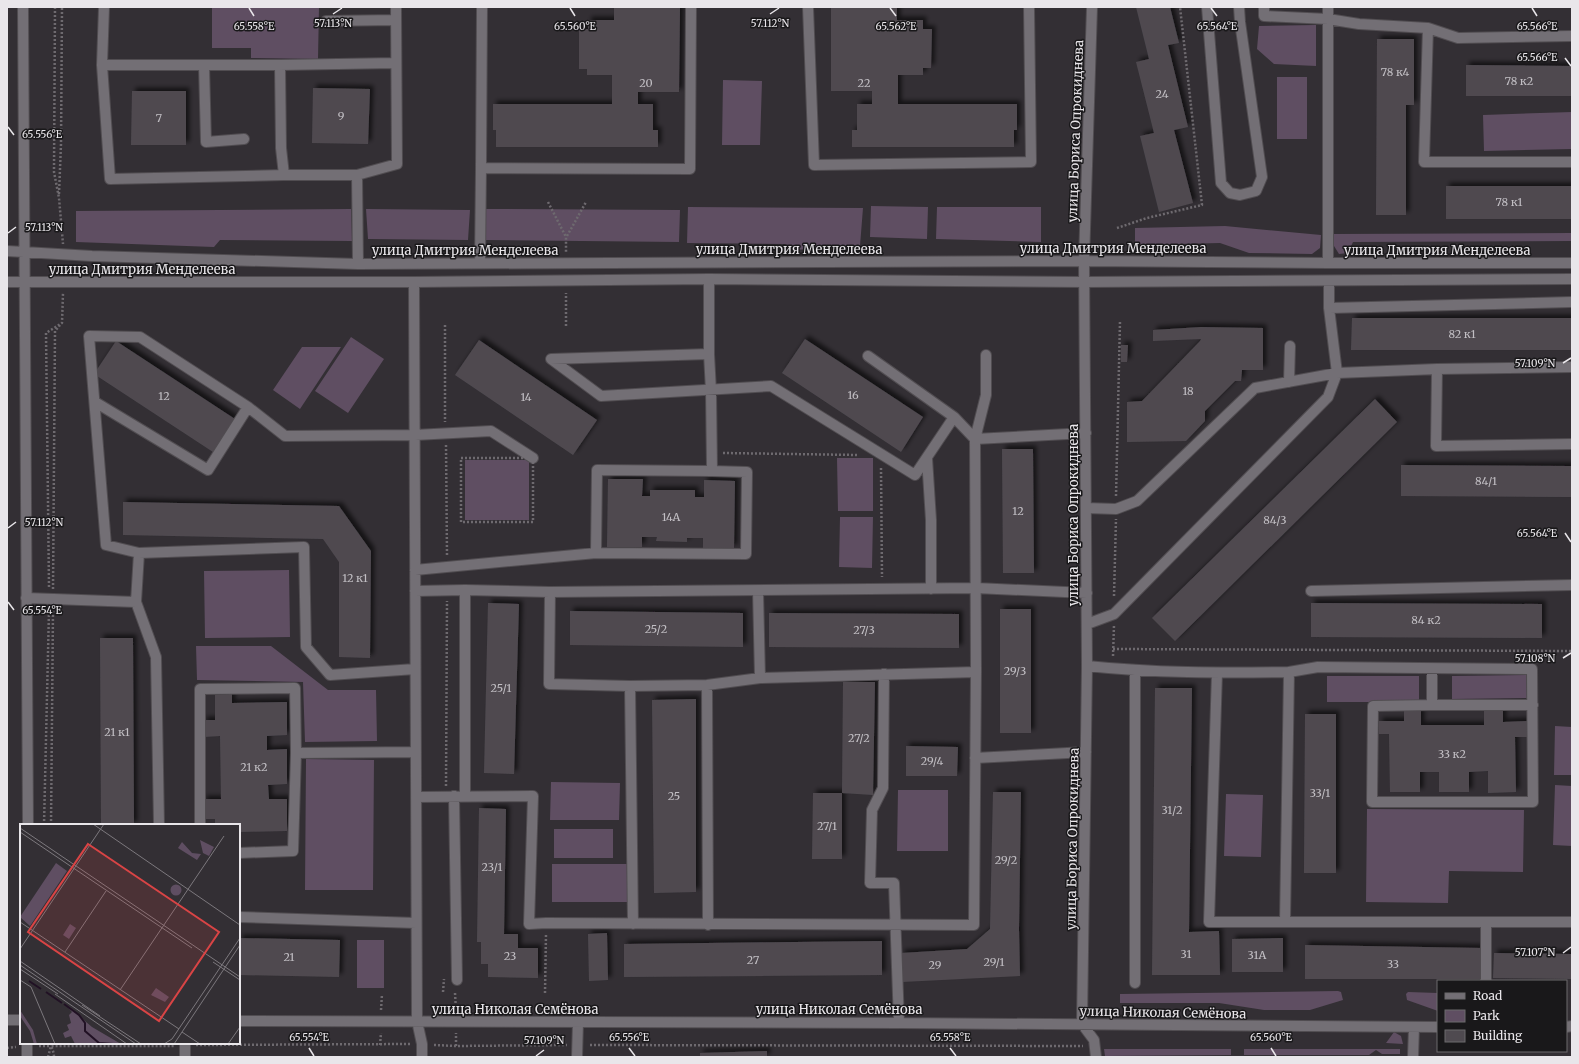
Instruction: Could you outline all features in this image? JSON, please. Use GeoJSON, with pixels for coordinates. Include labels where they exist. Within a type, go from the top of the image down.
{"type":"FeatureCollection","features":[{"type":"Feature","properties":{"kind":"street"},"geometry":{"type":"LineString","coordinates":[[23,7],[28,824]]}},
{"type":"Feature","properties":{"kind":"street"},"geometry":{"type":"LineString","coordinates":[[104,7],[102,65],[110,179],[357,175],[396,164],[396,7]]}},
{"type":"Feature","properties":{"kind":"street"},"geometry":{"type":"LineString","coordinates":[[480,263],[482,7]]}},
{"type":"Feature","properties":{"kind":"street"},"geometry":{"type":"LineString","coordinates":[[481,168],[690,169],[691,7]]}},
{"type":"Feature","properties":{"kind":"street"},"geometry":{"type":"LineString","coordinates":[[808,7],[814,165],[1031,162],[1029,7]]}},
{"type":"Feature","properties":{"kind":"street","name":"улица Бориса Опрокиднева"},"geometry":{"type":"LineString","coordinates":[[1082,1024],[1087,666],[1084,261],[1092,7]]}},
{"type":"Feature","properties":{"kind":"street"},"geometry":{"type":"LineString","coordinates":[[1207,7],[1221,183],[1230,193],[1240,195],[1256,191],[1262,177],[1239,7]]}},
{"type":"Feature","properties":{"kind":"street"},"geometry":{"type":"LineString","coordinates":[[1264,7],[1264,16],[1328,19],[1359,24],[1428,28],[1458,38],[1572,36]]}},
{"type":"Feature","properties":{"kind":"street"},"geometry":{"type":"LineString","coordinates":[[1328,7],[1328,263]]}},
{"type":"Feature","properties":{"kind":"street"},"geometry":{"type":"LineString","coordinates":[[326,21],[396,20]]}},
{"type":"Feature","properties":{"kind":"street"},"geometry":{"type":"LineString","coordinates":[[1428,28],[1424,162],[1572,162]]}},
{"type":"Feature","properties":{"kind":"street"},"geometry":{"type":"LineString","coordinates":[[102,65],[280,65],[395,63]]}},
{"type":"Feature","properties":{"kind":"street"},"geometry":{"type":"LineString","coordinates":[[204,65],[206,142],[244,139]]}},
{"type":"Feature","properties":{"kind":"street"},"geometry":{"type":"LineString","coordinates":[[280,65],[281,148],[284,175]]}},
{"type":"Feature","properties":{"kind":"street"},"geometry":{"type":"LineString","coordinates":[[357,175],[358,264]]}},
{"type":"Feature","properties":{"kind":"street","name":"улица Дмитрия Менделеева"},"geometry":{"type":"LineString","coordinates":[[7,251],[107,257],[358,264],[1084,261],[1572,263]]}},
{"type":"Feature","properties":{"kind":"street"},"geometry":{"type":"LineString","coordinates":[[709,279],[712,471]]}},
{"type":"Feature","properties":{"kind":"street","name":"улица Дмитрия Менделеева"},"geometry":{"type":"LineString","coordinates":[[7,282],[414,282],[709,279],[1085,282],[1572,279]]}},
{"type":"Feature","properties":{"kind":"street"},"geometry":{"type":"LineString","coordinates":[[1087,624],[1114,614],[1328,397],[1337,373],[1329,308],[1329,281]]}},
{"type":"Feature","properties":{"kind":"street"},"geometry":{"type":"LineString","coordinates":[[414,282],[417,1022],[422,1044],[422,1057]]}},
{"type":"Feature","properties":{"kind":"street"},"geometry":{"type":"LineString","coordinates":[[1329,308],[1572,302]]}},
{"type":"Feature","properties":{"kind":"street"},"geometry":{"type":"LineString","coordinates":[[416,669],[330,674],[306,647],[304,547],[139,553],[106,545],[89,336],[140,337],[248,407],[285,436],[491,431],[533,458]]}},
{"type":"Feature","properties":{"kind":"street"},"geometry":{"type":"LineString","coordinates":[[1289,382],[1290,346]]}},
{"type":"Feature","properties":{"kind":"street"},"geometry":{"type":"LineString","coordinates":[[709,354],[551,359],[600,396],[711,391],[771,386],[915,475],[954,417]]}},
{"type":"Feature","properties":{"kind":"street"},"geometry":{"type":"LineString","coordinates":[[416,796],[533,796],[529,924],[974,925],[976,672],[975,439],[986,395],[986,354]]}},
{"type":"Feature","properties":{"kind":"street"},"geometry":{"type":"LineString","coordinates":[[868,356],[954,417],[975,439],[1086,433]]}},
{"type":"Feature","properties":{"kind":"street"},"geometry":{"type":"LineString","coordinates":[[1086,508],[1116,509],[1137,501],[1255,388],[1337,373],[1437,369],[1572,367]]}},
{"type":"Feature","properties":{"kind":"street"},"geometry":{"type":"LineString","coordinates":[[1437,369],[1436,446],[1572,444]]}},
{"type":"Feature","properties":{"kind":"street"},"geometry":{"type":"LineString","coordinates":[[95,402],[208,470],[248,407]]}},
{"type":"Feature","properties":{"kind":"street"},"geometry":{"type":"LineString","coordinates":[[927,458],[930,520],[930,589]]}},
{"type":"Feature","properties":{"kind":"street"},"geometry":{"type":"LineString","coordinates":[[415,570],[596,553],[746,554],[747,472],[597,470],[596,553]]}},
{"type":"Feature","properties":{"kind":"street"},"geometry":{"type":"LineString","coordinates":[[139,553],[136,602],[156,657],[158,824]]}},
{"type":"Feature","properties":{"kind":"street"},"geometry":{"type":"LineString","coordinates":[[1311,591],[1572,586]]}},
{"type":"Feature","properties":{"kind":"street"},"geometry":{"type":"LineString","coordinates":[[415,590],[550,592],[976,588],[1087,593]]}},
{"type":"Feature","properties":{"kind":"street"},"geometry":{"type":"LineString","coordinates":[[465,590],[465,795]]}},
{"type":"Feature","properties":{"kind":"street"},"geometry":{"type":"LineString","coordinates":[[758,591],[760,678]]}},
{"type":"Feature","properties":{"kind":"street"},"geometry":{"type":"LineString","coordinates":[[550,592],[548,684],[630,686],[707,685],[760,678],[976,672]]}},
{"type":"Feature","properties":{"kind":"street"},"geometry":{"type":"LineString","coordinates":[[26,598],[136,602]]}},
{"type":"Feature","properties":{"kind":"street"},"geometry":{"type":"LineString","coordinates":[[1087,666],[1134,671],[1218,674],[1289,672],[1318,667],[1532,670],[1533,705],[1533,802],[1372,802],[1373,706],[1533,705]]}},
{"type":"Feature","properties":{"kind":"street"},"geometry":{"type":"LineString","coordinates":[[1432,669],[1432,705]]}},
{"type":"Feature","properties":{"kind":"street"},"geometry":{"type":"LineString","coordinates":[[1134,671],[1135,983]]}},
{"type":"Feature","properties":{"kind":"street"},"geometry":{"type":"LineString","coordinates":[[1285,922],[1289,672]]}},
{"type":"Feature","properties":{"kind":"street"},"geometry":{"type":"LineString","coordinates":[[884,674],[884,788],[872,810],[870,883],[894,883],[899,1022]]}},
{"type":"Feature","properties":{"kind":"street"},"geometry":{"type":"LineString","coordinates":[[1218,674],[1209,922],[1572,922]]}},
{"type":"Feature","properties":{"kind":"street"},"geometry":{"type":"LineString","coordinates":[[707,685],[708,925]]}},
{"type":"Feature","properties":{"kind":"street"},"geometry":{"type":"LineString","coordinates":[[630,686],[633,924]]}},
{"type":"Feature","properties":{"kind":"street"},"geometry":{"type":"LineString","coordinates":[[200,824],[200,689],[295,688],[296,753],[293,851],[240,853]]}},
{"type":"Feature","properties":{"kind":"street"},"geometry":{"type":"LineString","coordinates":[[296,753],[416,752]]}},
{"type":"Feature","properties":{"kind":"street"},"geometry":{"type":"LineString","coordinates":[[975,758],[1086,752]]}},
{"type":"Feature","properties":{"kind":"street"},"geometry":{"type":"LineString","coordinates":[[450,796],[458,980]]}},
{"type":"Feature","properties":{"kind":"street"},"geometry":{"type":"LineString","coordinates":[[240,917],[416,923]]}},
{"type":"Feature","properties":{"kind":"street"},"geometry":{"type":"LineString","coordinates":[[1486,923],[1486,980]]}},
{"type":"Feature","properties":{"kind":"street"},"geometry":{"type":"LineString","coordinates":[[7,1020],[20,1020]]}},
{"type":"Feature","properties":{"kind":"street","name":"улица Николая Семёнова"},"geometry":{"type":"LineString","coordinates":[[240,1020],[417,1022],[899,1022],[1437,1028]]}},
{"type":"Feature","properties":{"kind":"street"},"geometry":{"type":"LineString","coordinates":[[577,1057],[578,1022]]}},
{"type":"Feature","properties":{"kind":"street"},"geometry":{"type":"LineString","coordinates":[[1082,1024],[1094,1040],[1096,1057]]}},
{"type":"Feature","properties":{"kind":"street"},"geometry":{"type":"LineString","coordinates":[[1413,1057],[1414,1027]]}},
{"type":"Feature","properties":{"kind":"street"},"geometry":{"type":"LineString","coordinates":[[27,1044],[27,1057]]}},
{"type":"Feature","properties":{"kind":"street"},"geometry":{"type":"LineString","coordinates":[[185,1044],[185,1057]]}},
{"type":"Feature","properties":{"kind":"path"},"geometry":{"type":"LineString","coordinates":[[54,7],[54,172],[59,198],[64,254]]}},
{"type":"Feature","properties":{"kind":"path"},"geometry":{"type":"LineString","coordinates":[[59,198],[62,7]]}},
{"type":"Feature","properties":{"kind":"path"},"geometry":{"type":"LineString","coordinates":[[1117,228],[1147,218],[1202,205],[1180,7]]}},
{"type":"Feature","properties":{"kind":"path"},"geometry":{"type":"LineString","coordinates":[[566,237],[586,202]]}},
{"type":"Feature","properties":{"kind":"path"},"geometry":{"type":"LineString","coordinates":[[51,824],[51,599],[55,332],[62,323],[64,282]]}},
{"type":"Feature","properties":{"kind":"path"},"geometry":{"type":"LineString","coordinates":[[44,824],[51,599],[46,334],[62,323]]}},
{"type":"Feature","properties":{"kind":"path"},"geometry":{"type":"LineString","coordinates":[[445,325],[447,567]]}},
{"type":"Feature","properties":{"kind":"path"},"geometry":{"type":"LineString","coordinates":[[712,453],[864,455]]}},
{"type":"Feature","properties":{"kind":"path"},"geometry":{"type":"LineString","coordinates":[[461,458],[533,458],[533,522],[461,522],[461,458]]}},
{"type":"Feature","properties":{"kind":"path"},"geometry":{"type":"LineString","coordinates":[[880,463],[882,589]]}},
{"type":"Feature","properties":{"kind":"path"},"geometry":{"type":"LineString","coordinates":[[447,590],[450,796]]}},
{"type":"Feature","properties":{"kind":"path"},"geometry":{"type":"LineString","coordinates":[[1113,649],[1572,651]]}},
{"type":"Feature","properties":{"kind":"path"},"geometry":{"type":"LineString","coordinates":[[545,993],[546,923]]}},
{"type":"Feature","properties":{"kind":"path"},"geometry":{"type":"LineString","coordinates":[[443,992],[444,977]]}},
{"type":"Feature","properties":{"kind":"path"},"geometry":{"type":"LineString","coordinates":[[51,1044],[54,1051],[54,1057]]}},
{"type":"Feature","properties":{"kind":"green space"},"geometry":{"type":"Polygon","coordinates":[[[212,7],[319,7],[318,59],[251,58],[251,48],[212,48],[212,7]]]}},
{"type":"Feature","properties":{"kind":"green space"},"geometry":{"type":"Polygon","coordinates":[[[1316,25],[1316,66],[1274,64],[1257,49],[1259,26],[1316,25]]]}},
{"type":"Feature","properties":{"kind":"green space"},"geometry":{"type":"Polygon","coordinates":[[[1277,77],[1307,77],[1307,139],[1277,139],[1277,77]]]}},
{"type":"Feature","properties":{"kind":"green space"},"geometry":{"type":"Polygon","coordinates":[[[723,80],[762,81],[760,145],[722,145],[723,80]]]}},
{"type":"Feature","properties":{"kind":"green space"},"geometry":{"type":"Polygon","coordinates":[[[1572,112],[1572,149],[1484,151],[1483,115],[1572,112]]]}},
{"type":"Feature","properties":{"kind":"green space"},"geometry":{"type":"Polygon","coordinates":[[[871,206],[928,207],[927,239],[870,237],[871,206]]]}},
{"type":"Feature","properties":{"kind":"green space"},"geometry":{"type":"Polygon","coordinates":[[[688,207],[863,208],[860,246],[794,250],[785,244],[687,243],[688,207]]]}},
{"type":"Feature","properties":{"kind":"green space"},"geometry":{"type":"Polygon","coordinates":[[[937,207],[1041,207],[1041,242],[936,239],[937,207]]]}},
{"type":"Feature","properties":{"kind":"green space"},"geometry":{"type":"Polygon","coordinates":[[[351,209],[352,241],[220,240],[214,247],[76,242],[76,211],[351,209]]]}},
{"type":"Feature","properties":{"kind":"green space"},"geometry":{"type":"Polygon","coordinates":[[[366,209],[470,210],[468,240],[368,239],[366,209]]]}},
{"type":"Feature","properties":{"kind":"green space"},"geometry":{"type":"Polygon","coordinates":[[[486,209],[680,210],[679,242],[486,240],[486,209]]]}},
{"type":"Feature","properties":{"kind":"green space"},"geometry":{"type":"Polygon","coordinates":[[[1225,226],[1321,235],[1320,248],[1312,254],[1249,253],[1220,243],[1135,245],[1135,228],[1225,226]]]}},
{"type":"Feature","properties":{"kind":"green space"},"geometry":{"type":"Polygon","coordinates":[[[1572,233],[1572,241],[1353,242],[1348,253],[1339,254],[1334,246],[1333,234],[1572,233]]]}},
{"type":"Feature","properties":{"kind":"green space"},"geometry":{"type":"Polygon","coordinates":[[[351,337],[384,359],[348,413],[315,391],[351,337]]]}},
{"type":"Feature","properties":{"kind":"green space"},"geometry":{"type":"Polygon","coordinates":[[[302,347],[341,347],[300,409],[273,390],[302,347]]]}},
{"type":"Feature","properties":{"kind":"green space"},"geometry":{"type":"Polygon","coordinates":[[[837,458],[873,458],[873,511],[838,511],[837,458]]]}},
{"type":"Feature","properties":{"kind":"green space"},"geometry":{"type":"Polygon","coordinates":[[[465,460],[529,460],[529,520],[465,520],[465,460]]]}},
{"type":"Feature","properties":{"kind":"green space"},"geometry":{"type":"Polygon","coordinates":[[[840,517],[873,517],[872,568],[839,567],[840,517]]]}},
{"type":"Feature","properties":{"kind":"green space"},"geometry":{"type":"Polygon","coordinates":[[[289,570],[290,637],[205,638],[204,571],[289,570]]]}},
{"type":"Feature","properties":{"kind":"green space"},"geometry":{"type":"Polygon","coordinates":[[[196,646],[271,646],[328,690],[376,690],[377,741],[305,742],[303,682],[197,680],[196,646]]]}},
{"type":"Feature","properties":{"kind":"green space"},"geometry":{"type":"Polygon","coordinates":[[[1526,675],[1527,698],[1452,699],[1452,676],[1526,675]]]}},
{"type":"Feature","properties":{"kind":"green space"},"geometry":{"type":"Polygon","coordinates":[[[1327,676],[1419,676],[1419,702],[1327,702],[1327,676]]]}},
{"type":"Feature","properties":{"kind":"green space"},"geometry":{"type":"Polygon","coordinates":[[[1555,726],[1572,727],[1572,775],[1554,775],[1555,726]]]}},
{"type":"Feature","properties":{"kind":"green space"},"geometry":{"type":"Polygon","coordinates":[[[306,759],[374,760],[373,890],[305,890],[306,759]]]}},
{"type":"Feature","properties":{"kind":"green space"},"geometry":{"type":"Polygon","coordinates":[[[551,782],[620,783],[619,820],[550,820],[551,782]]]}},
{"type":"Feature","properties":{"kind":"green space"},"geometry":{"type":"Polygon","coordinates":[[[1555,785],[1572,786],[1572,846],[1553,845],[1555,785]]]}},
{"type":"Feature","properties":{"kind":"green space"},"geometry":{"type":"Polygon","coordinates":[[[898,790],[948,790],[948,851],[897,851],[898,790]]]}},
{"type":"Feature","properties":{"kind":"green space"},"geometry":{"type":"Polygon","coordinates":[[[1226,794],[1263,795],[1261,857],[1224,856],[1226,794]]]}},
{"type":"Feature","properties":{"kind":"green space"},"geometry":{"type":"Polygon","coordinates":[[[1367,809],[1524,810],[1523,872],[1449,871],[1448,903],[1366,902],[1367,809]]]}},
{"type":"Feature","properties":{"kind":"green space"},"geometry":{"type":"Polygon","coordinates":[[[554,829],[613,829],[613,858],[554,858],[554,829]]]}},
{"type":"Feature","properties":{"kind":"green space"},"geometry":{"type":"Polygon","coordinates":[[[552,864],[627,864],[628,902],[552,902],[552,864]]]}},
{"type":"Feature","properties":{"kind":"green space"},"geometry":{"type":"Polygon","coordinates":[[[357,940],[384,940],[384,988],[357,988],[357,940]]]}},
{"type":"Feature","properties":{"kind":"green space"},"geometry":{"type":"Polygon","coordinates":[[[1341,992],[1343,1000],[1310,1010],[1264,1010],[1219,1003],[1120,1003],[1120,994],[1341,992]]]}},
{"type":"Feature","properties":{"kind":"green space"},"geometry":{"type":"Polygon","coordinates":[[[1408,992],[1437,993],[1437,1011],[1407,1000],[1406,994],[1408,992]]]}},
{"type":"Feature","properties":{"kind":"green space"},"geometry":{"type":"Polygon","coordinates":[[[1394,1032],[1401,1036],[1403,1044],[1386,1043],[1394,1032]]]}},
{"type":"Feature","properties":{"kind":"green space"},"geometry":{"type":"Polygon","coordinates":[[[1104,1049],[1231,1049],[1231,1055],[1105,1056],[1104,1049]]]}},
{"type":"Feature","properties":{"kind":"green space"},"geometry":{"type":"Polygon","coordinates":[[[1244,1049],[1400,1049],[1400,1054],[1382,1054],[1376,1050],[1369,1055],[1244,1055],[1244,1049]]]}},
{"type":"Feature","properties":{"kind":"building"},"geometry":{"type":"Polygon","coordinates":[[[614,7],[680,8],[679,92],[638,92],[638,104],[653,104],[653,130],[658,130],[658,147],[496,147],[496,130],[493,130],[493,104],[612,104],[612,75],[587,75],[587,69],[579,69],[579,29],[588,29],[588,20],[614,20],[614,7]]]}},
{"type":"Feature","properties":{"kind":"building"},"geometry":{"type":"Polygon","coordinates":[[[897,7],[897,20],[923,20],[923,29],[932,29],[931,68],[923,68],[923,75],[898,75],[898,104],[1017,104],[1017,130],[1014,130],[1014,147],[852,147],[852,130],[857,130],[857,104],[872,104],[872,91],[831,91],[831,8],[897,7]]]}},
{"type":"Feature","properties":{"kind":"building"},"geometry":{"type":"Polygon","coordinates":[[[1136,7],[1170,7],[1179,43],[1168,45],[1188,127],[1174,130],[1193,203],[1159,212],[1140,136],[1154,133],[1136,62],[1149,59],[1136,7]]]}},
{"type":"Feature","properties":{"kind":"building"},"geometry":{"type":"Polygon","coordinates":[[[1377,39],[1414,39],[1414,105],[1406,105],[1406,215],[1376,215],[1377,39]]]}},
{"type":"Feature","properties":{"kind":"building"},"geometry":{"type":"Polygon","coordinates":[[[1466,65],[1572,66],[1572,96],[1466,96],[1466,65]]]}},
{"type":"Feature","properties":{"kind":"building"},"geometry":{"type":"Polygon","coordinates":[[[313,88],[370,89],[368,144],[312,143],[313,88]]]}},
{"type":"Feature","properties":{"kind":"building"},"geometry":{"type":"Polygon","coordinates":[[[132,91],[186,91],[186,145],[131,145],[132,91]]]}},
{"type":"Feature","properties":{"kind":"building"},"geometry":{"type":"Polygon","coordinates":[[[1446,186],[1572,186],[1572,219],[1446,219],[1446,186]]]}},
{"type":"Feature","properties":{"kind":"building"},"geometry":{"type":"Polygon","coordinates":[[[1352,318],[1572,318],[1572,350],[1351,350],[1352,318]]]}},
{"type":"Feature","properties":{"kind":"building"},"geometry":{"type":"Polygon","coordinates":[[[1201,327],[1263,328],[1263,370],[1242,370],[1241,381],[1235,381],[1205,411],[1205,421],[1186,441],[1127,442],[1127,402],[1142,401],[1201,339],[1153,341],[1153,330],[1201,327]]]}},
{"type":"Feature","properties":{"kind":"building"},"geometry":{"type":"Polygon","coordinates":[[[805,339],[923,417],[901,452],[782,373],[805,339]]]}},
{"type":"Feature","properties":{"kind":"building"},"geometry":{"type":"Polygon","coordinates":[[[479,340],[597,420],[573,455],[455,375],[479,340]]]}},
{"type":"Feature","properties":{"kind":"building"},"geometry":{"type":"Polygon","coordinates":[[[116,341],[235,419],[213,452],[94,374],[116,341]]]}},
{"type":"Feature","properties":{"kind":"building"},"geometry":{"type":"Polygon","coordinates":[[[1121,345],[1128,345],[1127,362],[1121,362],[1121,345]]]}},
{"type":"Feature","properties":{"kind":"building"},"geometry":{"type":"Polygon","coordinates":[[[1375,399],[1397,422],[1175,641],[1152,618],[1375,399]]]}},
{"type":"Feature","properties":{"kind":"building"},"geometry":{"type":"Polygon","coordinates":[[[1002,449],[1033,449],[1034,573],[1003,573],[1002,449]]]}},
{"type":"Feature","properties":{"kind":"building"},"geometry":{"type":"Polygon","coordinates":[[[1401,465],[1572,466],[1572,497],[1401,496],[1401,465]]]}},
{"type":"Feature","properties":{"kind":"building"},"geometry":{"type":"Polygon","coordinates":[[[608,479],[643,479],[642,496],[650,496],[650,490],[695,490],[695,497],[704,497],[704,480],[735,481],[734,548],[703,548],[703,538],[687,538],[687,542],[656,541],[657,537],[642,537],[642,547],[607,547],[608,479]]]}},
{"type":"Feature","properties":{"kind":"building"},"geometry":{"type":"Polygon","coordinates":[[[123,502],[339,506],[371,551],[370,658],[339,657],[339,562],[323,539],[123,535],[123,502]]]}},
{"type":"Feature","properties":{"kind":"building"},"geometry":{"type":"Polygon","coordinates":[[[488,603],[519,604],[514,774],[484,773],[488,603]]]}},
{"type":"Feature","properties":{"kind":"building"},"geometry":{"type":"Polygon","coordinates":[[[1311,603],[1542,604],[1542,638],[1311,637],[1311,603]]]}},
{"type":"Feature","properties":{"kind":"building"},"geometry":{"type":"Polygon","coordinates":[[[1000,609],[1031,609],[1031,733],[1000,733],[1000,609]]]}},
{"type":"Feature","properties":{"kind":"building"},"geometry":{"type":"Polygon","coordinates":[[[570,611],[743,613],[743,647],[570,645],[570,611]]]}},
{"type":"Feature","properties":{"kind":"building"},"geometry":{"type":"Polygon","coordinates":[[[769,613],[959,614],[959,648],[769,647],[769,613]]]}},
{"type":"Feature","properties":{"kind":"building"},"geometry":{"type":"Polygon","coordinates":[[[100,638],[133,638],[134,824],[101,824],[100,638]]]}},
{"type":"Feature","properties":{"kind":"building"},"geometry":{"type":"Polygon","coordinates":[[[843,682],[875,682],[873,795],[842,793],[843,682]]]}},
{"type":"Feature","properties":{"kind":"building"},"geometry":{"type":"Polygon","coordinates":[[[1155,688],[1192,688],[1189,932],[1219,931],[1220,975],[1152,975],[1155,688]]]}},
{"type":"Feature","properties":{"kind":"building"},"geometry":{"type":"Polygon","coordinates":[[[232,694],[232,703],[287,702],[287,735],[267,736],[267,750],[287,749],[287,784],[268,785],[269,799],[287,799],[287,831],[240,832],[240,824],[215,824],[215,819],[203,819],[203,799],[221,799],[220,736],[204,737],[203,720],[215,720],[215,695],[232,694]]]}},
{"type":"Feature","properties":{"kind":"building"},"geometry":{"type":"Polygon","coordinates":[[[696,699],[696,892],[654,893],[652,700],[696,699]]]}},
{"type":"Feature","properties":{"kind":"building"},"geometry":{"type":"Polygon","coordinates":[[[1484,707],[1503,707],[1503,722],[1527,721],[1527,737],[1515,737],[1516,792],[1488,793],[1488,771],[1469,772],[1469,792],[1439,792],[1439,772],[1420,772],[1420,792],[1390,792],[1389,734],[1379,734],[1379,721],[1404,721],[1404,710],[1421,710],[1421,725],[1484,725],[1484,707]]]}},
{"type":"Feature","properties":{"kind":"building"},"geometry":{"type":"Polygon","coordinates":[[[1305,714],[1336,714],[1336,873],[1304,873],[1305,714]]]}},
{"type":"Feature","properties":{"kind":"building"},"geometry":{"type":"Polygon","coordinates":[[[906,746],[958,747],[957,776],[906,776],[906,746]]]}},
{"type":"Feature","properties":{"kind":"building"},"geometry":{"type":"Polygon","coordinates":[[[993,792],[1021,792],[1019,929],[1020,976],[902,982],[901,953],[967,949],[990,929],[993,792]]]}},
{"type":"Feature","properties":{"kind":"building"},"geometry":{"type":"Polygon","coordinates":[[[813,793],[842,793],[842,859],[812,859],[813,793]]]}},
{"type":"Feature","properties":{"kind":"building"},"geometry":{"type":"Polygon","coordinates":[[[479,808],[506,809],[504,934],[518,934],[518,948],[538,948],[538,978],[488,977],[488,964],[481,964],[481,942],[477,942],[479,808]]]}},
{"type":"Feature","properties":{"kind":"building"},"geometry":{"type":"Polygon","coordinates":[[[607,933],[608,980],[589,981],[588,934],[607,933]]]}},
{"type":"Feature","properties":{"kind":"building"},"geometry":{"type":"Polygon","coordinates":[[[240,938],[340,940],[339,977],[240,975],[240,938]]]}},
{"type":"Feature","properties":{"kind":"building"},"geometry":{"type":"Polygon","coordinates":[[[1283,938],[1283,972],[1232,972],[1232,939],[1283,938]]]}},
{"type":"Feature","properties":{"kind":"building"},"geometry":{"type":"Polygon","coordinates":[[[882,941],[882,975],[624,977],[624,944],[882,941]]]}},
{"type":"Feature","properties":{"kind":"building"},"geometry":{"type":"Polygon","coordinates":[[[1305,945],[1482,948],[1482,979],[1305,979],[1305,945]]]}},
{"type":"Feature","properties":{"kind":"building"},"geometry":{"type":"Polygon","coordinates":[[[1494,953],[1572,954],[1572,979],[1493,978],[1494,953]]]}},
{"type":"Feature","properties":{"kind":"building"},"geometry":{"type":"Polygon","coordinates":[[[767,1051],[767,1057],[700,1057],[700,1053],[767,1051]]]}}]}
